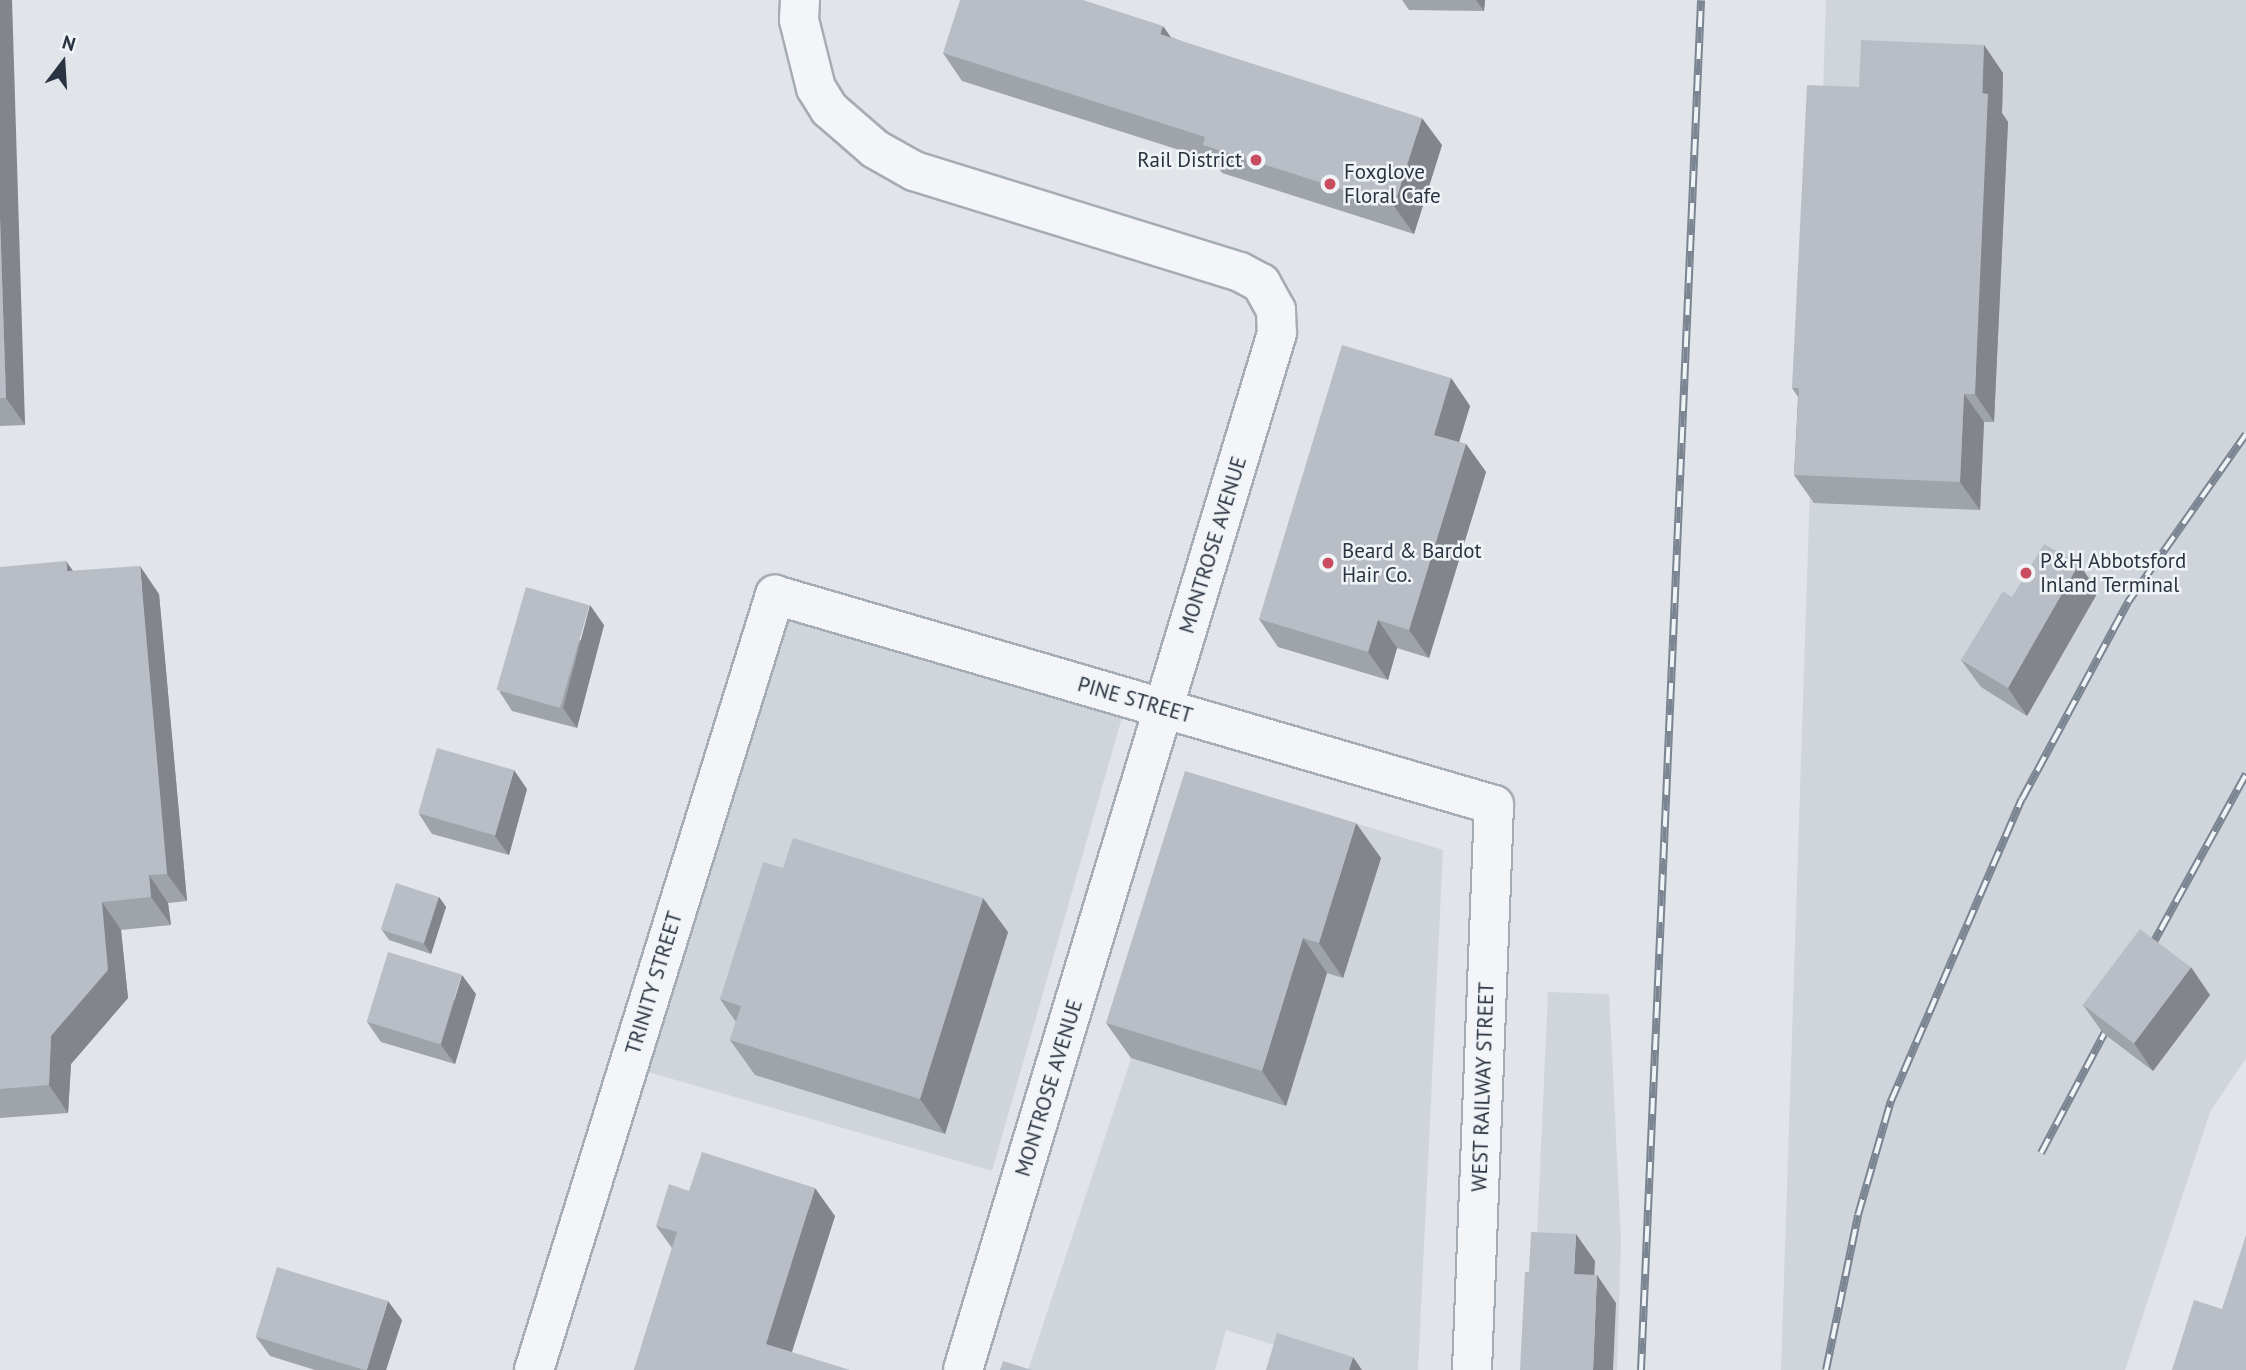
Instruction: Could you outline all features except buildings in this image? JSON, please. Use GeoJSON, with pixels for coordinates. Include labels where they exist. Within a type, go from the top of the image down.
{"type":"FeatureCollection","features":[{"type":"Feature","properties":{"kind":"street","name":"MONTROSE AVENUE"},"geometry":{"type":"LineString","coordinates":[[800,0],[799,20],[816,88],[829,109],[875,149],[914,171],[1240,272],[1261,283],[1271,295],[1277,333],[963,1370]]}},
{"type":"Feature","properties":{"kind":"street","name":"PINE STREET"},"geometry":{"type":"LineString","coordinates":[[775,595],[1494,805]]}},
{"type":"Feature","properties":{"kind":"street","name":"TRINITY STREET"},"geometry":{"type":"LineString","coordinates":[[534,1370],[775,595]]}},
{"type":"Feature","properties":{"kind":"street","name":"WEST RAILWAY STREET"},"geometry":{"type":"LineString","coordinates":[[1472,1370],[1494,805]]}},
{"type":"Feature","properties":{"kind":"shaded area","name":"P&H Abbotsford Inland Terminal"},"geometry":{"type":"Polygon","coordinates":[[[1826,0],[2246,0],[2246,1058],[2210,1112],[2125,1370],[1781,1370],[1826,0]]]}},
{"type":"Feature","properties":{"kind":"shaded area"},"geometry":{"type":"Polygon","coordinates":[[[782,608],[1125,706],[992,1171],[649,1072],[782,608]]]}},
{"type":"Feature","properties":{"kind":"shaded area"},"geometry":{"type":"Polygon","coordinates":[[[1215,780],[1443,850],[1418,1370],[1356,1370],[1226,1330],[1215,1370],[1028,1370],[1130,1062],[1215,780]]]}},
{"type":"Feature","properties":{"kind":"shaded area"},"geometry":{"type":"Polygon","coordinates":[[[1548,992],[1609,994],[1621,1239],[1617,1370],[1531,1370],[1548,992]]]}},
{"type":"Feature","properties":{"kind":"railway"},"geometry":{"type":"LineString","coordinates":[[1641,1370],[1701,0]]}},
{"type":"Feature","properties":{"kind":"railway"},"geometry":{"type":"LineString","coordinates":[[1826,1370],[1858,1215],[1891,1101],[2022,799],[2128,602],[2246,434]]}},
{"type":"Feature","properties":{"kind":"railway"},"geometry":{"type":"LineString","coordinates":[[2145,958],[2246,774]]}},
{"type":"Feature","properties":{"kind":"railway"},"geometry":{"type":"LineString","coordinates":[[2041,1153],[2113,1017]]}},
{"type":"Feature","properties":{"kind":"place","name":"Rail District"},"geometry":{"type":"Point","coordinates":[1256,160]}},
{"type":"Feature","properties":{"kind":"place","name":"Foxglove Floral Cafe"},"geometry":{"type":"Point","coordinates":[1330,184]}},
{"type":"Feature","properties":{"kind":"place","name":"Beard & Bardot Hair Co."},"geometry":{"type":"Point","coordinates":[1328,563]}},
{"type":"Feature","properties":{"kind":"place","name":"P&H Abbotsford Inland Terminal"},"geometry":{"type":"Point","coordinates":[2026,573]}}]}
